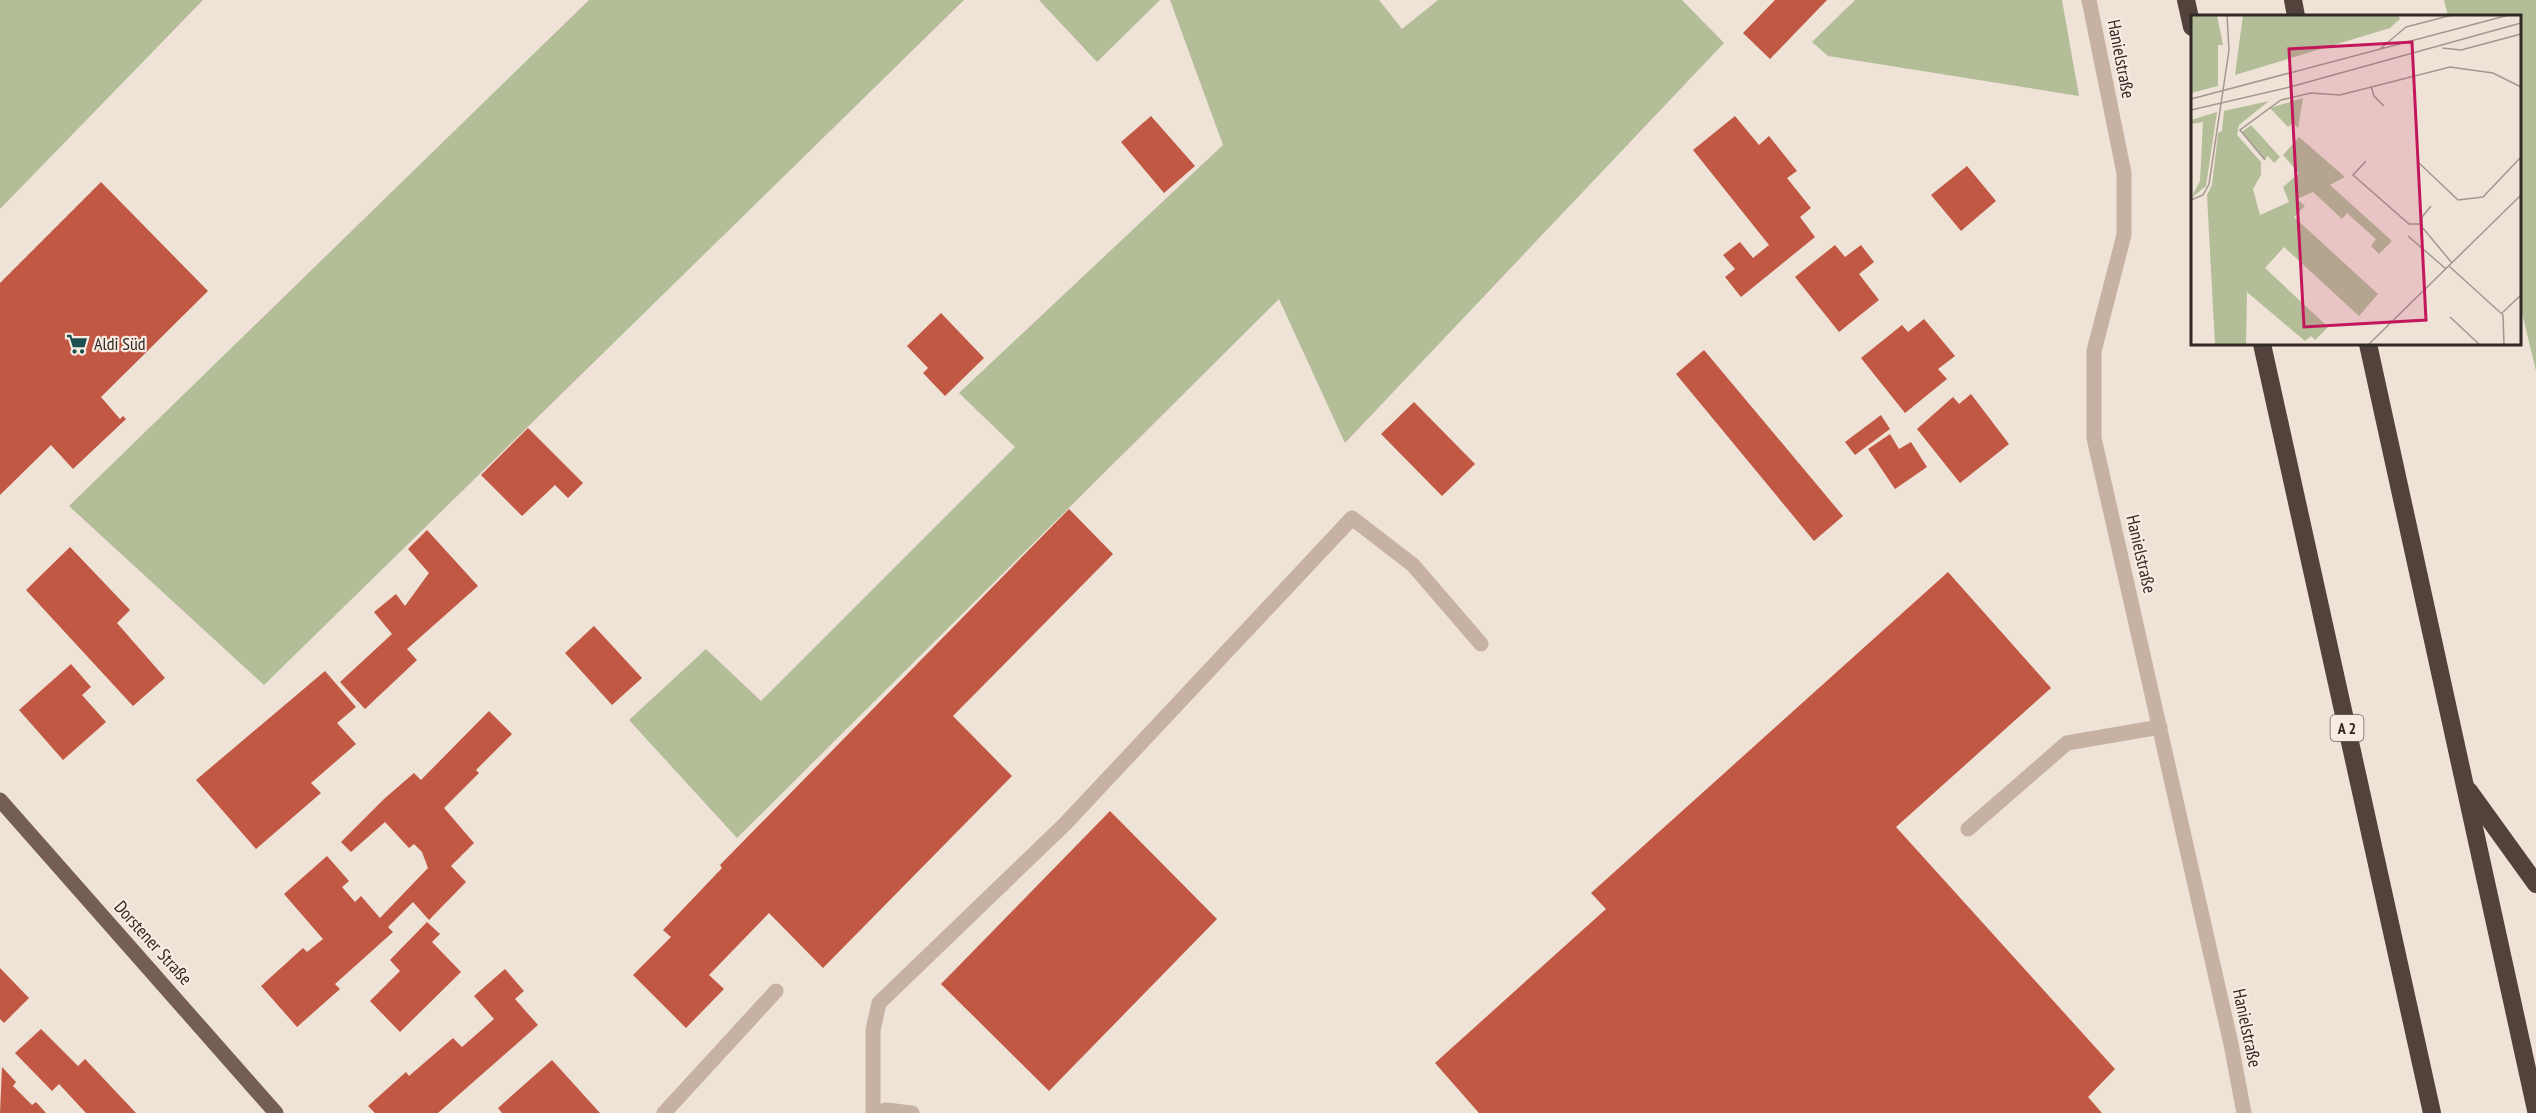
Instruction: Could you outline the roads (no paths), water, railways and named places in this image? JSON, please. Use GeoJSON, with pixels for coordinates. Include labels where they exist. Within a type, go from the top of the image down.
{"type":"FeatureCollection","features":[{"type":"Feature","properties":{"kind":"highway"},"geometry":{"type":"LineString","coordinates":[[2186,0],[2191,19]]}},
{"type":"Feature","properties":{"kind":"highway"},"geometry":{"type":"LineString","coordinates":[[2293,0],[2296,15]]}},
{"type":"Feature","properties":{"kind":"highway","name":"A 2"},"geometry":{"type":"LineString","coordinates":[[2262,345],[2432,1113]]}},
{"type":"Feature","properties":{"kind":"highway"},"geometry":{"type":"LineString","coordinates":[[2368,345],[2536,1110]]}},
{"type":"Feature","properties":{"kind":"highway"},"geometry":{"type":"LineString","coordinates":[[2464,784],[2536,884]]}},
{"type":"Feature","properties":{"kind":"main road","name":"Dorstener Straße"},"geometry":{"type":"LineString","coordinates":[[0,800],[276,1113]]}},
{"type":"Feature","properties":{"kind":"street","name":"Hanielstraße"},"geometry":{"type":"LineString","coordinates":[[2089,0],[2124,173],[2124,235],[2094,351],[2094,438],[2244,1113]]}},
{"type":"Feature","properties":{"kind":"street"},"geometry":{"type":"LineString","coordinates":[[912,1113],[886,1110],[874,1113],[873,1030],[879,1003],[1065,824],[1352,519],[1413,565],[1481,644]]}},
{"type":"Feature","properties":{"kind":"street"},"geometry":{"type":"LineString","coordinates":[[1968,829],[2067,743],[2160,727]]}},
{"type":"Feature","properties":{"kind":"street"},"geometry":{"type":"LineString","coordinates":[[664,1113],[776,991]]}},
{"type":"Feature","properties":{"kind":"place","name":"Aldi Süd"},"geometry":{"type":"Point","coordinates":[77,344]}}]}
